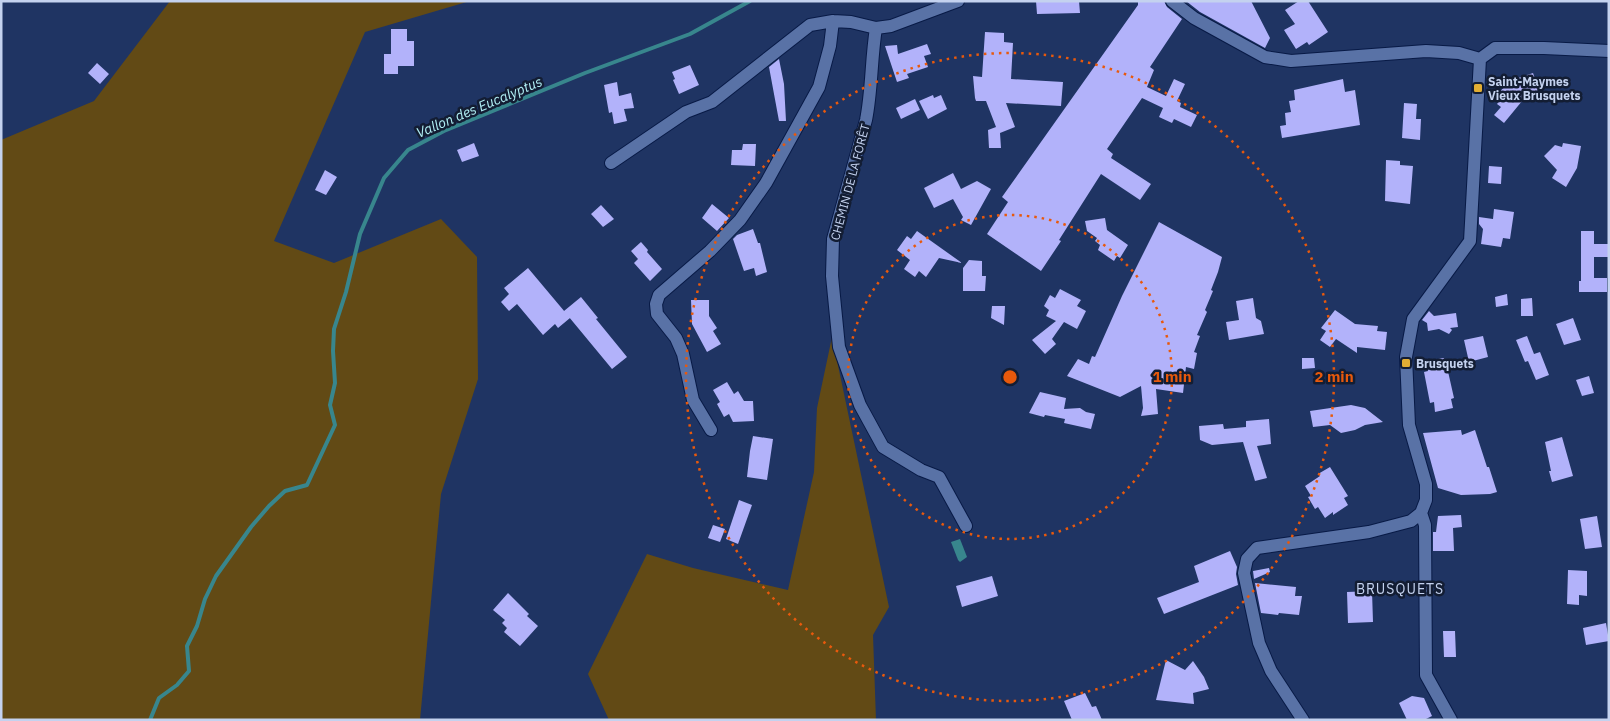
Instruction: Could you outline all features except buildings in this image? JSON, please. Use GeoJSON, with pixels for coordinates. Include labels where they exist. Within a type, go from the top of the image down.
{"type":"FeatureCollection","features":[{"type":"Feature","properties":{"kind":"street"},"geometry":{"type":"LineString","coordinates":[[611,163],[686,112],[712,102],[810,25],[832,21],[851,22],[876,28],[892,26],[958,1]]}},
{"type":"Feature","properties":{"kind":"street"},"geometry":{"type":"LineString","coordinates":[[1172,1],[1194,18],[1266,57],[1291,61],[1426,51],[1459,53],[1480,59]]}},
{"type":"Feature","properties":{"kind":"street"},"geometry":{"type":"LineString","coordinates":[[711,430],[693,400],[682,354],[676,338],[657,314],[656,304],[659,295],[710,251],[740,220],[766,183],[819,87],[830,46],[832,21]]}},
{"type":"Feature","properties":{"kind":"street","name":"CHEMIN DE LA FORÊT"},"geometry":{"type":"LineString","coordinates":[[876,28],[871,61],[870,103],[833,239],[832,276],[839,347],[860,405],[883,447],[921,470],[939,477],[966,526]]}},
{"type":"Feature","properties":{"kind":"street"},"geometry":{"type":"LineString","coordinates":[[1480,59],[1495,48],[1609,51]]}},
{"type":"Feature","properties":{"kind":"street"},"geometry":{"type":"LineString","coordinates":[[1451,720],[1426,675],[1425,525],[1422,514],[1426,500],[1426,484],[1409,425],[1406,357],[1413,319],[1470,241],[1480,59]]}},
{"type":"Feature","properties":{"kind":"street"},"geometry":{"type":"LineString","coordinates":[[1303,720],[1271,671],[1259,643],[1244,573],[1247,559],[1256,548],[1369,532],[1411,521],[1422,514]]}},
{"type":"Feature","properties":{"kind":"shaded area"},"geometry":{"type":"Polygon","coordinates":[[[170,1],[470,1],[365,32],[274,241],[334,263],[441,219],[477,257],[478,379],[441,494],[420,720],[1,720],[1,140],[94,101],[170,1]]]}},
{"type":"Feature","properties":{"kind":"shaded area"},"geometry":{"type":"Polygon","coordinates":[[[832,337],[889,607],[873,635],[876,720],[609,720],[588,674],[647,554],[693,568],[788,590],[814,472],[817,408],[832,337]]]}},
{"type":"Feature","properties":{"kind":"shaded area"},"geometry":{"type":"Polygon","coordinates":[[[960,539],[967,557],[960,562],[951,542],[960,539]]]}},
{"type":"Feature","properties":{"kind":"waterway","name":"Vallon des Eucalyptus"},"geometry":{"type":"LineString","coordinates":[[150,720],[159,698],[177,685],[189,671],[187,646],[197,626],[205,599],[216,576],[251,527],[269,506],[285,491],[307,485],[335,425],[330,405],[335,383],[334,329],[346,292],[360,234],[384,178],[408,150],[444,131],[585,73],[690,34],[750,1]]}},
{"type":"Feature","properties":{"kind":"place","name":"Saint-Maymes Vieux Brusquets"},"geometry":{"type":"Point","coordinates":[1478,88]}},
{"type":"Feature","properties":{"kind":"place","name":"Brusquets"},"geometry":{"type":"Point","coordinates":[1406,363]}},
{"type":"Feature","properties":{"kind":"district","name":"BRUSQUETS"},"geometry":{"type":"Point","coordinates":[1400,589]}}]}
